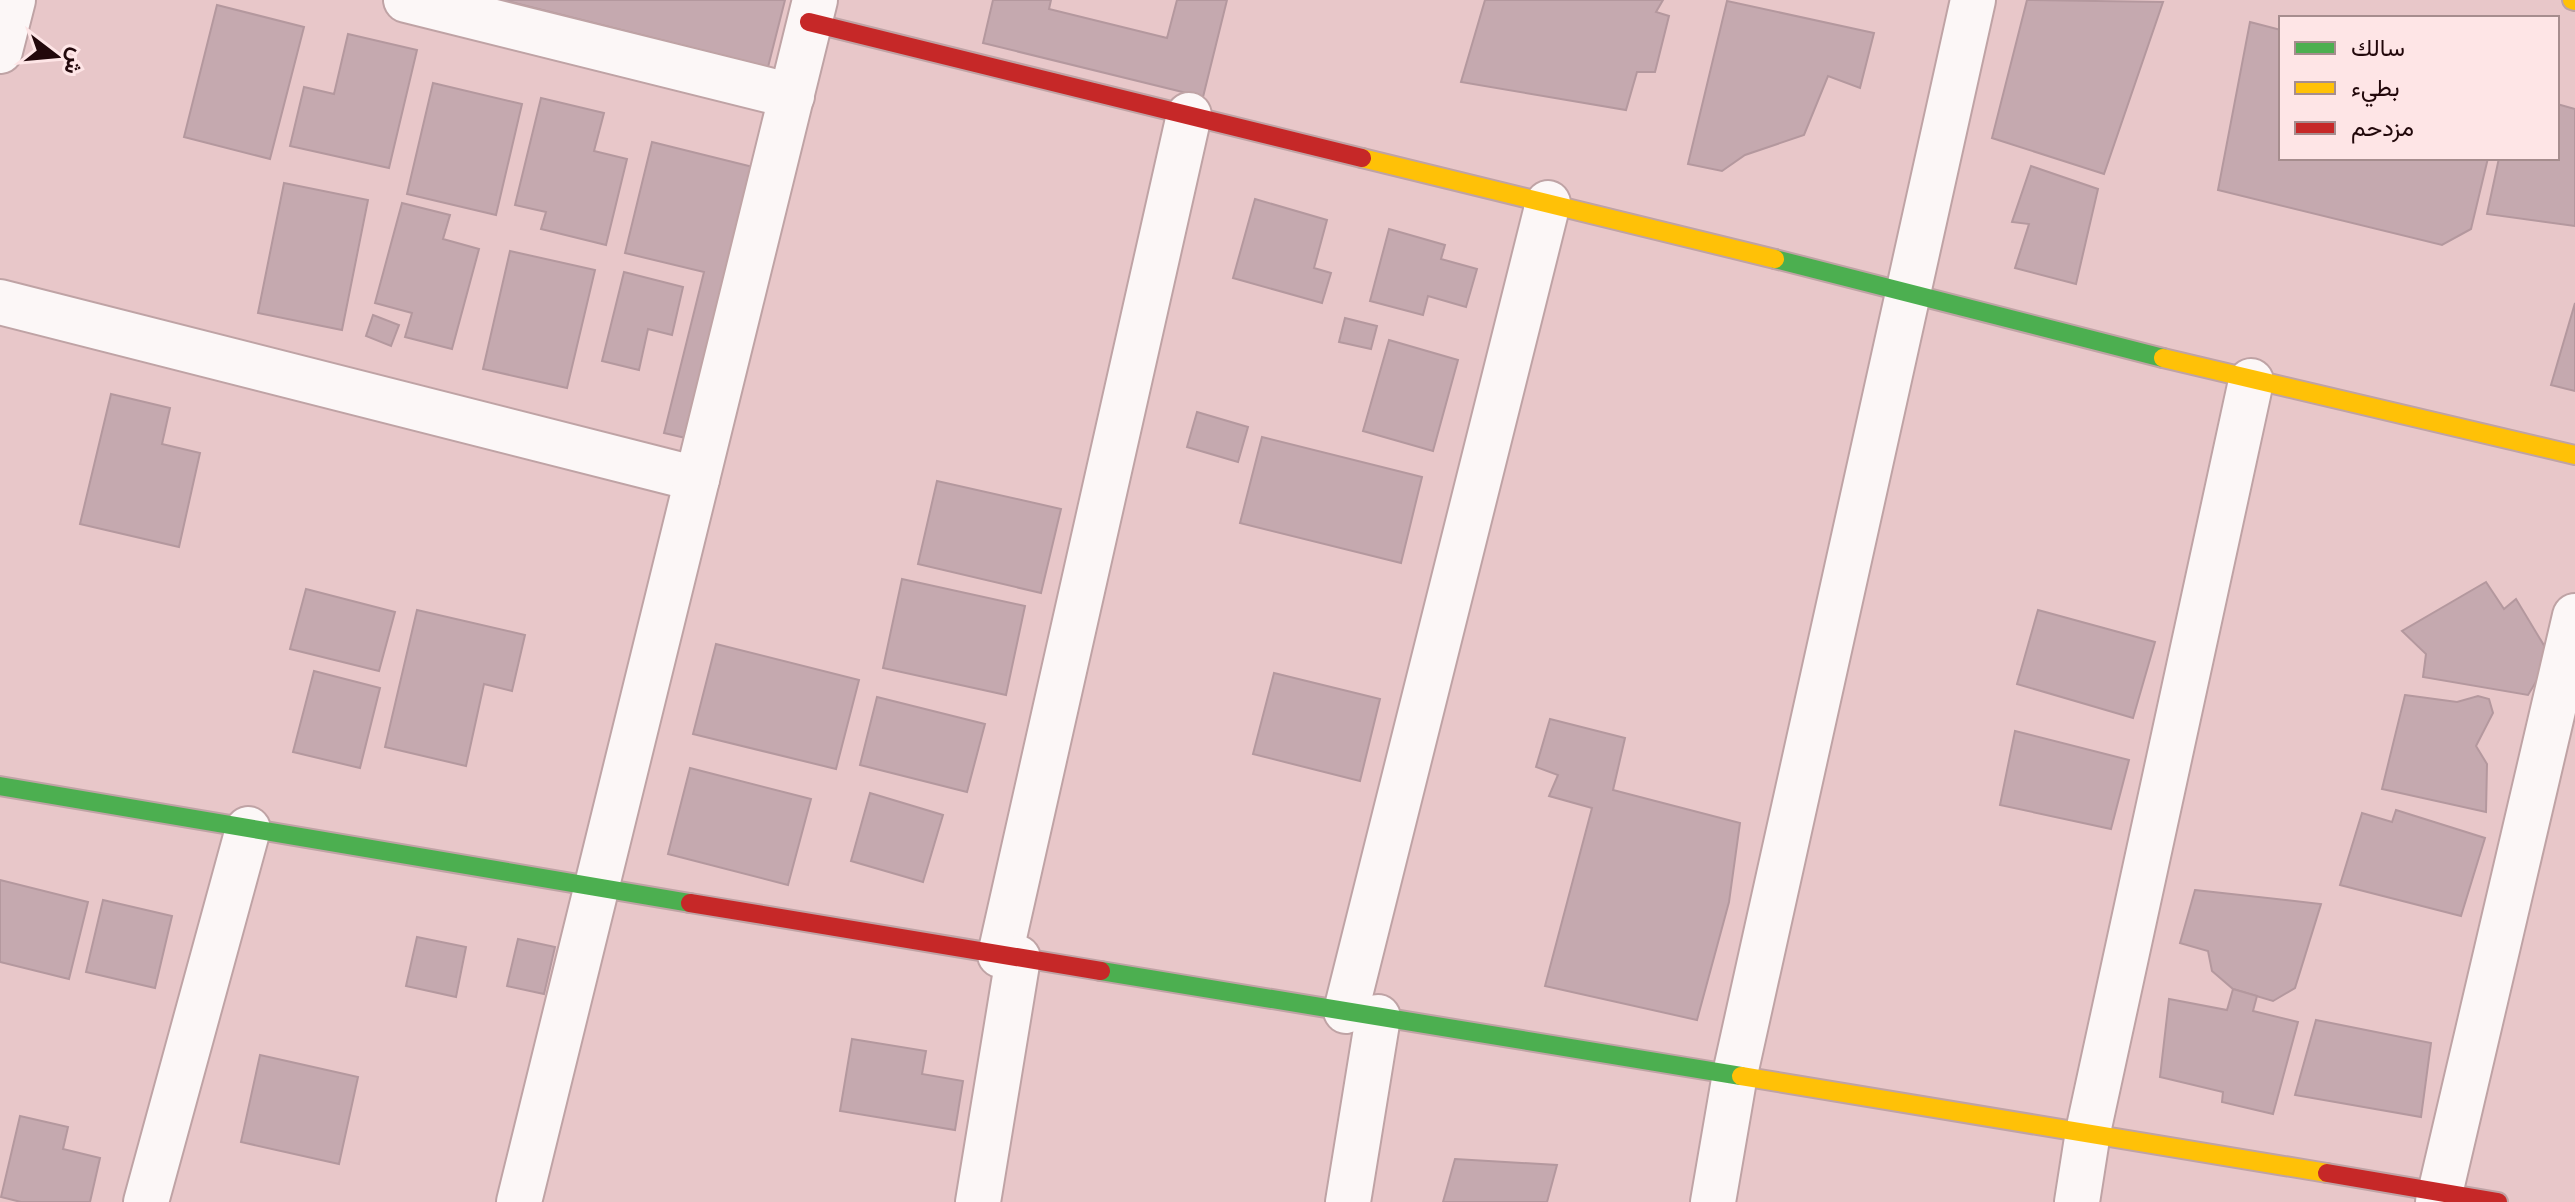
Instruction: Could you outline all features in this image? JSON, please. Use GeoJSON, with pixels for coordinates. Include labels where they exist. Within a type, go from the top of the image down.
{"type":"FeatureCollection","features":[{"type":"Feature","properties":{"kind":"street"},"geometry":{"type":"LineString","coordinates":[[0,51],[13,0]]}},
{"type":"Feature","properties":{"kind":"street"},"geometry":{"type":"LineString","coordinates":[[406,0],[792,96]]}},
{"type":"Feature","properties":{"kind":"street"},"geometry":{"type":"LineString","coordinates":[[1713,1202],[1735,1074],[1973,0]]}},
{"type":"Feature","properties":{"kind":"street"},"geometry":{"type":"LineString","coordinates":[[519,1202],[812,11],[1189,115],[1908,292],[2251,381],[2575,455]]}},
{"type":"Feature","properties":{"kind":"street"},"geometry":{"type":"LineString","coordinates":[[978,1202],[1009,957],[1189,115]]}},
{"type":"Feature","properties":{"kind":"street"},"geometry":{"type":"LineString","coordinates":[[1348,1202],[1362,1014],[1548,203]]}},
{"type":"Feature","properties":{"kind":"street"},"geometry":{"type":"LineString","coordinates":[[0,302],[697,479]]}},
{"type":"Feature","properties":{"kind":"street"},"geometry":{"type":"LineString","coordinates":[[2077,1202],[2088,1132],[2251,381]]}},
{"type":"Feature","properties":{"kind":"street"},"geometry":{"type":"LineString","coordinates":[[2439,1197],[2575,616]]}},
{"type":"Feature","properties":{"kind":"street"},"geometry":{"type":"LineString","coordinates":[[0,786],[595,890],[2088,1132],[2439,1197],[2498,1202]]}},
{"type":"Feature","properties":{"kind":"street"},"geometry":{"type":"LineString","coordinates":[[146,1202],[248,829]]}},
{"type":"Feature","properties":{"kind":"building"},"geometry":{"type":"Polygon","coordinates":[[[503,0],[785,0],[768,67],[503,0]]]}},
{"type":"Feature","properties":{"kind":"building"},"geometry":{"type":"Polygon","coordinates":[[[993,0],[1051,0],[1049,9],[1167,38],[1177,0],[1227,0],[1203,97],[983,43],[993,0]]]}},
{"type":"Feature","properties":{"kind":"building"},"geometry":{"type":"Polygon","coordinates":[[[1485,0],[1663,0],[1656,12],[1669,16],[1655,72],[1637,72],[1626,110],[1461,82],[1485,0]]]}},
{"type":"Feature","properties":{"kind":"building"},"geometry":{"type":"Polygon","coordinates":[[[2027,0],[2163,2],[2104,174],[1992,138],[2027,0]]]}},
{"type":"Feature","properties":{"kind":"building"},"geometry":{"type":"Polygon","coordinates":[[[1727,1],[1874,33],[1860,88],[1828,76],[1804,135],[1745,155],[1722,171],[1688,164],[1727,1]]]}},
{"type":"Feature","properties":{"kind":"building"},"geometry":{"type":"Polygon","coordinates":[[[217,5],[304,27],[270,159],[184,137],[217,5]]]}},
{"type":"Feature","properties":{"kind":"building"},"geometry":{"type":"Polygon","coordinates":[[[2250,22],[2279,29],[2279,160],[2488,160],[2471,229],[2442,245],[2218,190],[2250,22]]]}},
{"type":"Feature","properties":{"kind":"building"},"geometry":{"type":"Polygon","coordinates":[[[348,34],[417,50],[389,168],[290,146],[304,87],[334,94],[348,34]]]}},
{"type":"Feature","properties":{"kind":"building"},"geometry":{"type":"Polygon","coordinates":[[[433,83],[522,104],[496,215],[407,194],[433,83]]]}},
{"type":"Feature","properties":{"kind":"building"},"geometry":{"type":"Polygon","coordinates":[[[541,98],[604,113],[594,151],[627,159],[606,245],[541,229],[546,212],[515,205],[541,98]]]}},
{"type":"Feature","properties":{"kind":"building"},"geometry":{"type":"Polygon","coordinates":[[[2559,105],[2575,109],[2575,226],[2487,214],[2499,160],[2559,160],[2559,105]]]}},
{"type":"Feature","properties":{"kind":"building"},"geometry":{"type":"Polygon","coordinates":[[[652,142],[757,168],[690,439],[664,433],[704,272],[625,253],[652,142]]]}},
{"type":"Feature","properties":{"kind":"building"},"geometry":{"type":"Polygon","coordinates":[[[2031,166],[2098,189],[2076,284],[2015,268],[2029,224],[2012,222],[2031,166]]]}},
{"type":"Feature","properties":{"kind":"building"},"geometry":{"type":"Polygon","coordinates":[[[284,183],[368,200],[342,330],[258,313],[284,183]]]}},
{"type":"Feature","properties":{"kind":"building"},"geometry":{"type":"Polygon","coordinates":[[[1255,199],[1327,220],[1314,268],[1331,273],[1322,303],[1233,278],[1255,199]]]}},
{"type":"Feature","properties":{"kind":"building"},"geometry":{"type":"Polygon","coordinates":[[[402,203],[450,215],[443,239],[479,249],[452,349],[405,337],[412,313],[375,303],[402,203]]]}},
{"type":"Feature","properties":{"kind":"building"},"geometry":{"type":"Polygon","coordinates":[[[1389,229],[1445,245],[1441,259],[1477,269],[1466,307],[1428,296],[1423,315],[1370,301],[1389,229]]]}},
{"type":"Feature","properties":{"kind":"building"},"geometry":{"type":"Polygon","coordinates":[[[510,251],[595,270],[567,388],[483,369],[510,251]]]}},
{"type":"Feature","properties":{"kind":"building"},"geometry":{"type":"Polygon","coordinates":[[[624,272],[683,287],[672,335],[648,329],[639,370],[602,361],[624,272]]]}},
{"type":"Feature","properties":{"kind":"building"},"geometry":{"type":"Polygon","coordinates":[[[2575,303],[2575,391],[2551,385],[2575,303]]]}},
{"type":"Feature","properties":{"kind":"building"},"geometry":{"type":"Polygon","coordinates":[[[373,315],[399,325],[391,346],[366,336],[373,315]]]}},
{"type":"Feature","properties":{"kind":"building"},"geometry":{"type":"Polygon","coordinates":[[[1345,318],[1377,326],[1371,349],[1339,342],[1345,318]]]}},
{"type":"Feature","properties":{"kind":"building"},"geometry":{"type":"Polygon","coordinates":[[[1389,340],[1458,360],[1433,451],[1363,431],[1389,340]]]}},
{"type":"Feature","properties":{"kind":"building"},"geometry":{"type":"Polygon","coordinates":[[[111,394],[170,408],[162,444],[200,453],[179,547],[80,524],[111,394]]]}},
{"type":"Feature","properties":{"kind":"building"},"geometry":{"type":"Polygon","coordinates":[[[1197,412],[1248,427],[1238,462],[1187,447],[1197,412]]]}},
{"type":"Feature","properties":{"kind":"building"},"geometry":{"type":"Polygon","coordinates":[[[1262,437],[1422,477],[1401,563],[1240,523],[1262,437]]]}},
{"type":"Feature","properties":{"kind":"building"},"geometry":{"type":"Polygon","coordinates":[[[937,481],[1061,509],[1041,593],[918,564],[937,481]]]}},
{"type":"Feature","properties":{"kind":"building"},"geometry":{"type":"Polygon","coordinates":[[[902,579],[1025,606],[1006,695],[883,668],[902,579]]]}},
{"type":"Feature","properties":{"kind":"building"},"geometry":{"type":"Polygon","coordinates":[[[2486,582],[2504,609],[2516,599],[2551,657],[2528,695],[2423,677],[2426,654],[2402,631],[2486,582]]]}},
{"type":"Feature","properties":{"kind":"building"},"geometry":{"type":"Polygon","coordinates":[[[306,589],[395,612],[379,671],[290,649],[306,589]]]}},
{"type":"Feature","properties":{"kind":"building"},"geometry":{"type":"Polygon","coordinates":[[[417,610],[525,635],[512,691],[484,684],[466,766],[385,747],[417,610]]]}},
{"type":"Feature","properties":{"kind":"building"},"geometry":{"type":"Polygon","coordinates":[[[2038,610],[2155,642],[2133,718],[2017,684],[2038,610]]]}},
{"type":"Feature","properties":{"kind":"building"},"geometry":{"type":"Polygon","coordinates":[[[716,644],[859,680],[836,769],[693,734],[716,644]]]}},
{"type":"Feature","properties":{"kind":"building"},"geometry":{"type":"Polygon","coordinates":[[[314,671],[380,688],[360,768],[293,752],[314,671]]]}},
{"type":"Feature","properties":{"kind":"building"},"geometry":{"type":"Polygon","coordinates":[[[1274,673],[1380,699],[1360,781],[1253,754],[1274,673]]]}},
{"type":"Feature","properties":{"kind":"building"},"geometry":{"type":"Polygon","coordinates":[[[2405,695],[2457,702],[2478,696],[2489,699],[2493,713],[2476,746],[2487,764],[2486,812],[2382,789],[2405,695]]]}},
{"type":"Feature","properties":{"kind":"building"},"geometry":{"type":"Polygon","coordinates":[[[877,697],[985,724],[967,792],[860,765],[877,697]]]}},
{"type":"Feature","properties":{"kind":"building"},"geometry":{"type":"Polygon","coordinates":[[[1550,719],[1625,738],[1613,790],[1740,823],[1729,902],[1697,1020],[1545,986],[1592,808],[1549,796],[1558,775],[1536,767],[1550,719]]]}},
{"type":"Feature","properties":{"kind":"building"},"geometry":{"type":"Polygon","coordinates":[[[2015,731],[2129,760],[2111,829],[2000,805],[2015,731]]]}},
{"type":"Feature","properties":{"kind":"building"},"geometry":{"type":"Polygon","coordinates":[[[690,768],[811,799],[788,885],[668,854],[690,768]]]}},
{"type":"Feature","properties":{"kind":"building"},"geometry":{"type":"Polygon","coordinates":[[[870,793],[943,815],[923,882],[851,861],[870,793]]]}},
{"type":"Feature","properties":{"kind":"building"},"geometry":{"type":"Polygon","coordinates":[[[2396,810],[2485,838],[2461,916],[2340,885],[2362,813],[2392,822],[2396,810]]]}},
{"type":"Feature","properties":{"kind":"building"},"geometry":{"type":"Polygon","coordinates":[[[0,880],[88,902],[69,979],[0,962],[0,880]]]}},
{"type":"Feature","properties":{"kind":"building"},"geometry":{"type":"Polygon","coordinates":[[[2195,890],[2321,904],[2295,988],[2273,1001],[2233,989],[2212,971],[2208,951],[2180,943],[2195,890]]]}},
{"type":"Feature","properties":{"kind":"building"},"geometry":{"type":"Polygon","coordinates":[[[103,900],[172,916],[155,988],[86,972],[103,900]]]}},
{"type":"Feature","properties":{"kind":"building"},"geometry":{"type":"Polygon","coordinates":[[[417,937],[466,947],[456,997],[406,986],[417,937]]]}},
{"type":"Feature","properties":{"kind":"building"},"geometry":{"type":"Polygon","coordinates":[[[518,939],[555,947],[544,994],[507,986],[518,939]]]}},
{"type":"Feature","properties":{"kind":"building"},"geometry":{"type":"Polygon","coordinates":[[[2233,989],[2257,996],[2253,1011],[2298,1022],[2273,1114],[2222,1102],[2223,1092],[2160,1077],[2169,999],[2227,1010],[2233,989]]]}},
{"type":"Feature","properties":{"kind":"building"},"geometry":{"type":"Polygon","coordinates":[[[2316,1020],[2431,1043],[2421,1117],[2295,1095],[2316,1020]]]}},
{"type":"Feature","properties":{"kind":"building"},"geometry":{"type":"Polygon","coordinates":[[[852,1039],[926,1051],[922,1074],[963,1081],[955,1130],[840,1111],[852,1039]]]}},
{"type":"Feature","properties":{"kind":"building"},"geometry":{"type":"Polygon","coordinates":[[[260,1055],[358,1077],[339,1164],[241,1142],[260,1055]]]}},
{"type":"Feature","properties":{"kind":"building"},"geometry":{"type":"Polygon","coordinates":[[[20,1116],[68,1127],[63,1149],[100,1158],[90,1202],[21,1202],[1,1197],[20,1116]]]}},
{"type":"Feature","properties":{"kind":"building"},"geometry":{"type":"Polygon","coordinates":[[[1455,1159],[1557,1165],[1547,1202],[1443,1202],[1455,1159]]]}},
{"type":"Feature","properties":{"kind":"traffic: fast"},"geometry":{"type":"LineString","coordinates":[[1775,259],[2163,358]]}},
{"type":"Feature","properties":{"kind":"traffic: fast"},"geometry":{"type":"LineString","coordinates":[[0,786],[690,903]]}},
{"type":"Feature","properties":{"kind":"traffic: fast"},"geometry":{"type":"LineString","coordinates":[[1101,971],[1741,1076]]}},
{"type":"Feature","properties":{"kind":"traffic: slow"},"geometry":{"type":"LineString","coordinates":[[1362,158],[1775,259]]}},
{"type":"Feature","properties":{"kind":"traffic: slow"},"geometry":{"type":"LineString","coordinates":[[2163,358],[2575,455]]}},
{"type":"Feature","properties":{"kind":"traffic: slow"},"geometry":{"type":"LineString","coordinates":[[1741,1076],[2327,1173]]}},
{"type":"Feature","properties":{"kind":"traffic: jam"},"geometry":{"type":"LineString","coordinates":[[809,22],[1362,158]]}},
{"type":"Feature","properties":{"kind":"traffic: jam"},"geometry":{"type":"LineString","coordinates":[[690,903],[1101,971]]}},
{"type":"Feature","properties":{"kind":"traffic: jam"},"geometry":{"type":"LineString","coordinates":[[2327,1173],[2498,1202]]}}]}
